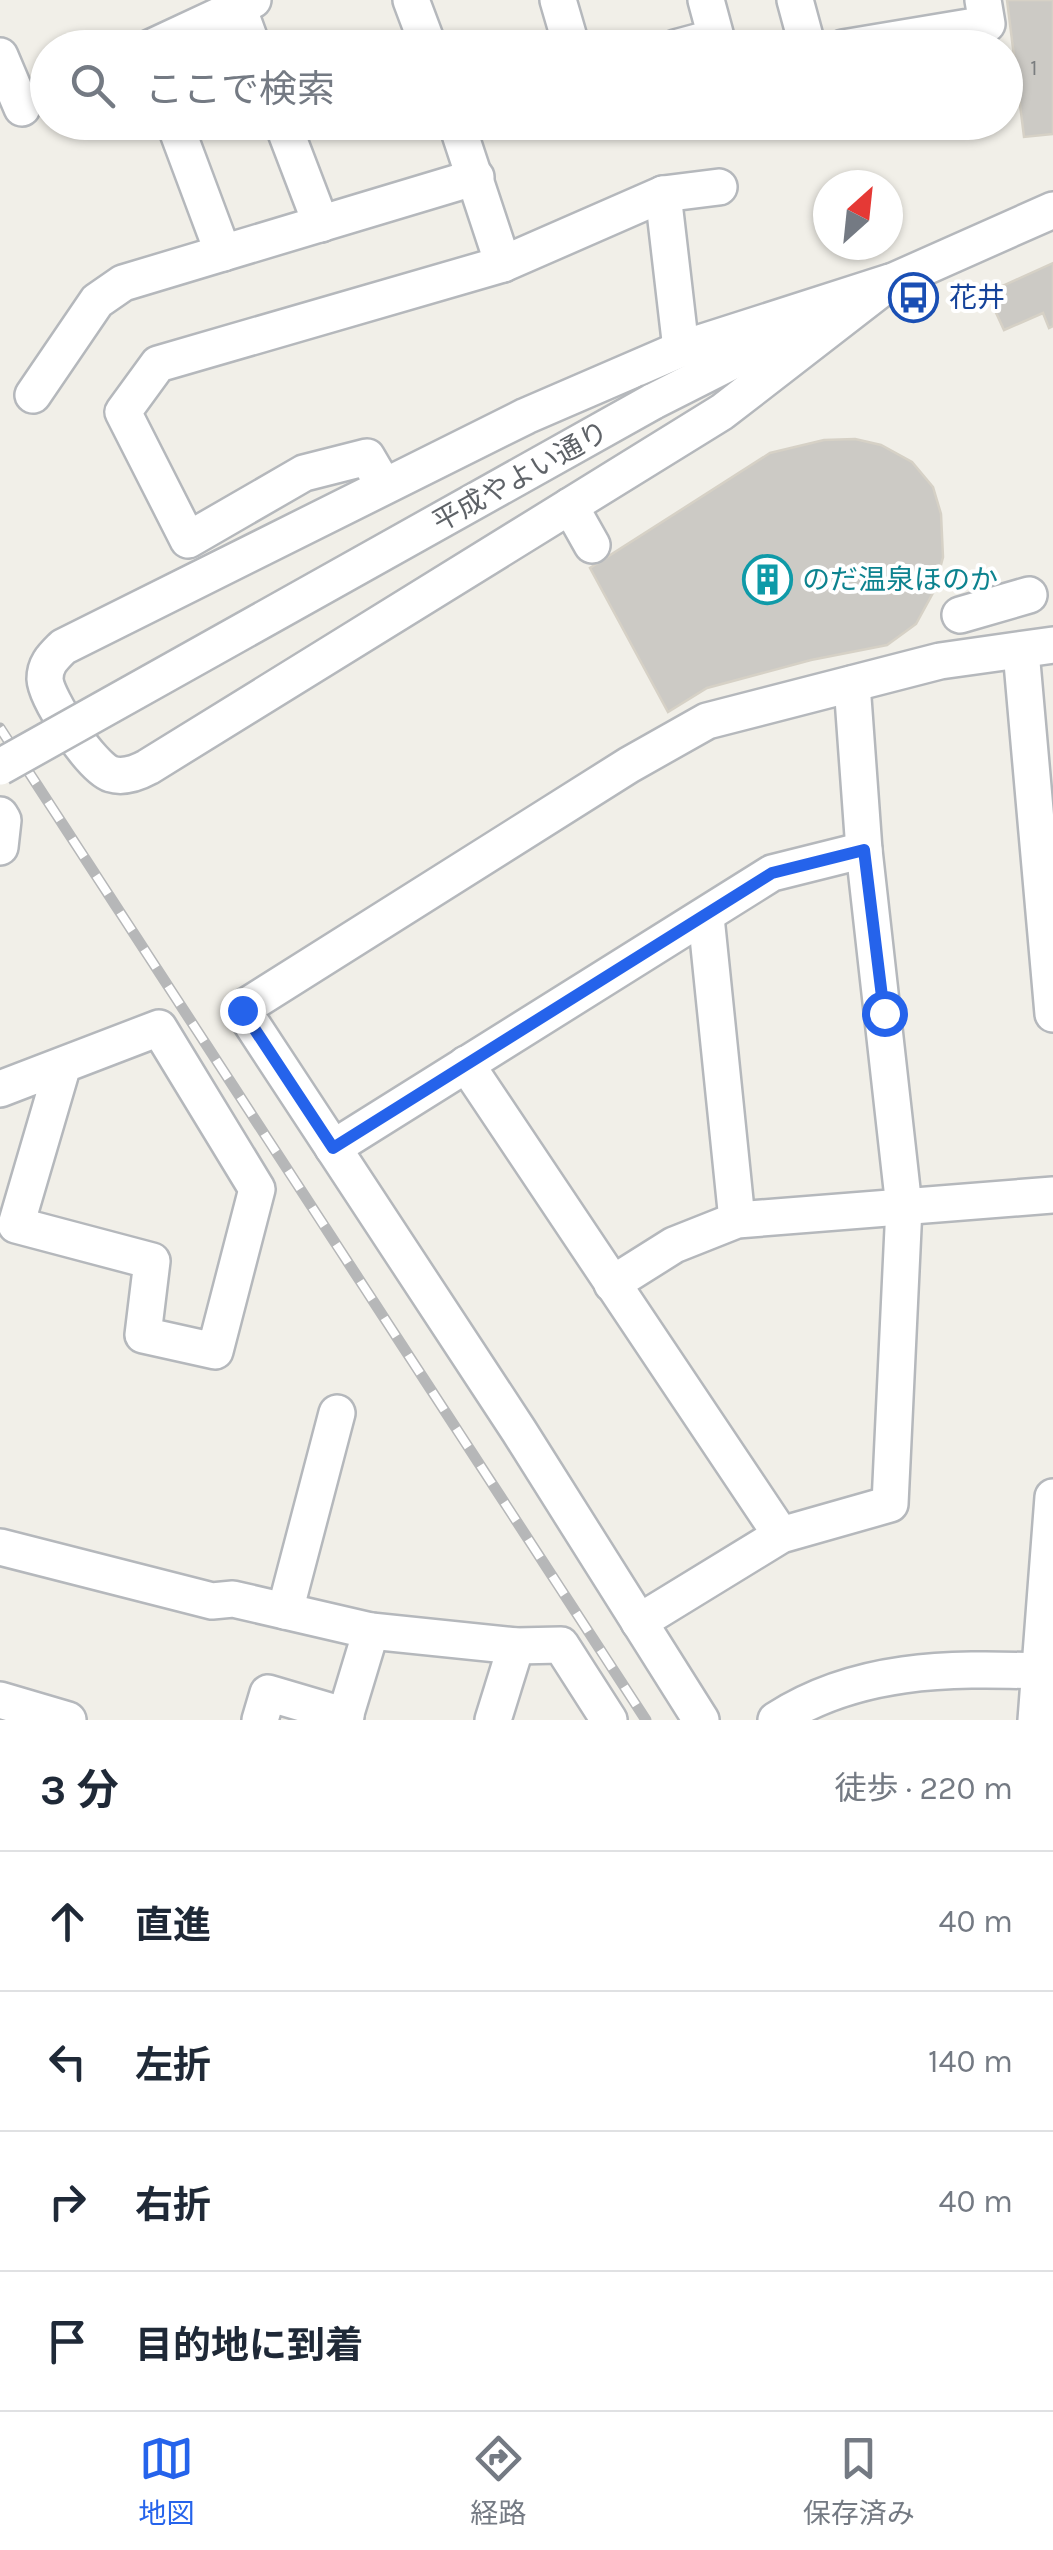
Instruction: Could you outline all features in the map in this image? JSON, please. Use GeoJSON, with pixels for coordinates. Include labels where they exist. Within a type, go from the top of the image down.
{"type":"FeatureCollection","features":[{"type":"Feature","properties":{"kind":"street"},"geometry":{"type":"LineString","coordinates":[[412,0],[423,30]]}},
{"type":"Feature","properties":{"kind":"street"},"geometry":{"type":"LineString","coordinates":[[558,0],[567,30]]}},
{"type":"Feature","properties":{"kind":"street"},"geometry":{"type":"LineString","coordinates":[[706,0],[714,30]]}},
{"type":"Feature","properties":{"kind":"street"},"geometry":{"type":"LineString","coordinates":[[796,0],[804,30]]}},
{"type":"Feature","properties":{"kind":"street"},"geometry":{"type":"LineString","coordinates":[[951,30],[987,24],[982,0]]}},
{"type":"Feature","properties":{"kind":"street"},"geometry":{"type":"LineString","coordinates":[[189,30],[245,4],[250,30]]}},
{"type":"Feature","properties":{"kind":"street"},"geometry":{"type":"LineString","coordinates":[[0,56],[23,106]]}},
{"type":"Feature","properties":{"kind":"street"},"geometry":{"type":"LineString","coordinates":[[181,140],[223,253]]}},
{"type":"Feature","properties":{"kind":"street"},"geometry":{"type":"LineString","coordinates":[[289,140],[320,224]]}},
{"type":"Feature","properties":{"kind":"street"},"geometry":{"type":"LineString","coordinates":[[463,140],[503,264]]}},
{"type":"Feature","properties":{"kind":"street"},"geometry":{"type":"LineString","coordinates":[[33,396],[97,301],[123,283],[476,177]]}},
{"type":"Feature","properties":{"kind":"street"},"geometry":{"type":"LineString","coordinates":[[384,486],[367,457],[304,473],[188,540],[123,412],[158,364],[503,264],[663,194],[720,187]]}},
{"type":"Feature","properties":{"kind":"street"},"geometry":{"type":"LineString","coordinates":[[663,194],[681,349]]}},
{"type":"Feature","properties":{"kind":"street","name":"平成やよい通り"},"geometry":{"type":"LineString","coordinates":[[0,766],[652,402],[890,282],[1053,210]]}},
{"type":"Feature","properties":{"kind":"street"},"geometry":{"type":"LineString","coordinates":[[890,282],[722,412],[148,768],[133,774],[112,775],[95,765],[48,692],[45,676],[49,661],[63,647],[526,416],[681,349],[890,282]]}},
{"type":"Feature","properties":{"kind":"street"},"geometry":{"type":"LineString","coordinates":[[570,506],[592,545]]}},
{"type":"Feature","properties":{"kind":"street"},"geometry":{"type":"LineString","coordinates":[[960,615],[1028,596]]}},
{"type":"Feature","properties":{"kind":"street"},"geometry":{"type":"LineString","coordinates":[[701,1720],[242,1010],[628,765],[708,721],[940,661],[1037,648],[1053,1014]]}},
{"type":"Feature","properties":{"kind":"street"},"geometry":{"type":"LineString","coordinates":[[640,1622],[781,1535],[890,1504],[904,1206],[864,850],[852,684]]}},
{"type":"Feature","properties":{"kind":"street"},"geometry":{"type":"LineString","coordinates":[[0,815],[0,847]]}},
{"type":"Feature","properties":{"kind":"street"},"geometry":{"type":"LineString","coordinates":[[333,1148],[772,873],[864,850]]}},
{"type":"Feature","properties":{"kind":"street"},"geometry":{"type":"LineString","coordinates":[[706,917],[737,1220]]}},
{"type":"Feature","properties":{"kind":"street"},"geometry":{"type":"LineString","coordinates":[[0,1089],[159,1028],[257,1189],[215,1351],[143,1335],[152,1261],[16,1225],[63,1065]]}},
{"type":"Feature","properties":{"kind":"street"},"geometry":{"type":"LineString","coordinates":[[466,1064],[781,1535]]}},
{"type":"Feature","properties":{"kind":"street"},"geometry":{"type":"LineString","coordinates":[[612,1284],[674,1246],[737,1220],[1053,1195]]}},
{"type":"Feature","properties":{"kind":"street"},"geometry":{"type":"LineString","coordinates":[[285,1611],[337,1413]]}},
{"type":"Feature","properties":{"kind":"street"},"geometry":{"type":"LineString","coordinates":[[1036,1720],[1047,1670],[1053,1498]]}},
{"type":"Feature","properties":{"kind":"street"},"geometry":{"type":"LineString","coordinates":[[0,1548],[212,1602],[233,1599],[372,1631],[516,1646],[561,1645],[609,1720]]}},
{"type":"Feature","properties":{"kind":"street"},"geometry":{"type":"LineString","coordinates":[[260,1720],[268,1693],[345,1718],[372,1631]]}},
{"type":"Feature","properties":{"kind":"street"},"geometry":{"type":"LineString","coordinates":[[494,1720],[516,1646]]}},
{"type":"Feature","properties":{"kind":"street"},"geometry":{"type":"LineString","coordinates":[[776,1720],[832,1692],[902,1673],[943,1669],[1047,1670]]}},
{"type":"Feature","properties":{"kind":"street"},"geometry":{"type":"LineString","coordinates":[[0,1700],[68,1720]]}},
{"type":"Feature","properties":{"kind":"building"},"geometry":{"type":"Polygon","coordinates":[[[1007,0],[1053,0],[1053,134],[1024,137],[1023,30],[1011,30],[1007,0]]]}},
{"type":"Feature","properties":{"kind":"building"},"geometry":{"type":"Polygon","coordinates":[[[1053,263],[1053,326],[1049,328],[1043,313],[1004,330],[987,293],[1053,263]]]}},
{"type":"Feature","properties":{"kind":"building","name":"のだ温泉ほのか"},"geometry":{"type":"Polygon","coordinates":[[[855,439],[881,445],[912,462],[933,487],[941,514],[943,557],[934,591],[916,624],[887,645],[811,660],[707,688],[668,712],[590,568],[770,453],[824,440],[855,439]]]}},
{"type":"Feature","properties":{"kind":"railway"},"geometry":{"type":"LineString","coordinates":[[0,728],[646,1720]]}},
{"type":"Feature","properties":{"kind":"place","name":"花井"},"geometry":{"type":"Point","coordinates":[914,297]}},
{"type":"Feature","properties":{"kind":"place","name":"のだ温泉ほのか"},"geometry":{"type":"Point","coordinates":[767,579]}},
{"type":"Feature","properties":{"kind":"route"},"geometry":{"type":"LineString","coordinates":[[242,1010],[333,1148],[772,873],[864,850],[884,1013]]}}]}
